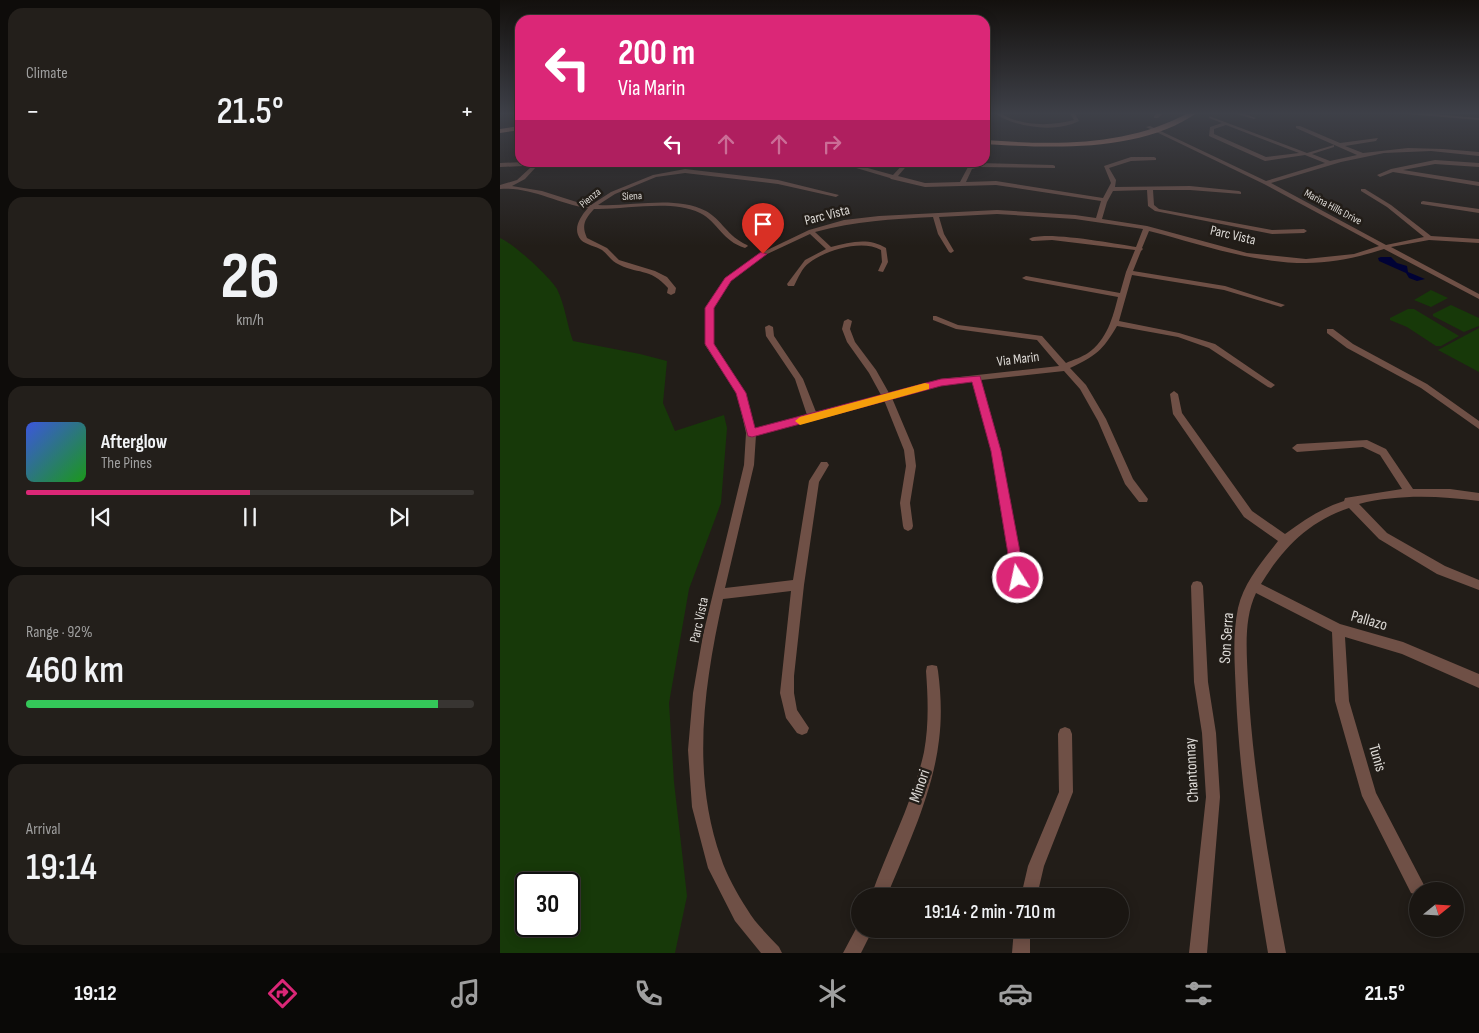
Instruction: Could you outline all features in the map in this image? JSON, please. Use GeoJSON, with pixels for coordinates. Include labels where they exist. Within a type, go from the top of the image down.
{"type":"FeatureCollection","features":[{"type":"Feature","properties":{"kind":"street","name":"Marina Hills Drive"},"geometry":{"type":"LineString","coordinates":[[1215,156],[1269,182],[1389,246],[1479,297]]}},
{"type":"Feature","properties":{"kind":"street"},"geometry":{"type":"LineString","coordinates":[[1259,156],[1265,159],[1286,156]]}},
{"type":"Feature","properties":{"kind":"street"},"geometry":{"type":"LineString","coordinates":[[1313,156],[1332,164]]}},
{"type":"Feature","properties":{"kind":"street"},"geometry":{"type":"LineString","coordinates":[[1269,182],[1360,156]]}},
{"type":"Feature","properties":{"kind":"street"},"geometry":{"type":"LineString","coordinates":[[1099,220],[1105,200],[1114,189],[1114,179],[1106,167],[1131,159],[1154,159]]}},
{"type":"Feature","properties":{"kind":"street"},"geometry":{"type":"LineString","coordinates":[[1380,175],[1393,170],[1435,162],[1475,164]]}},
{"type":"Feature","properties":{"kind":"street","name":"Siena"},"geometry":{"type":"LineString","coordinates":[[500,165],[515,164]]}},
{"type":"Feature","properties":{"kind":"street"},"geometry":{"type":"LineString","coordinates":[[990,165],[1053,167]]}},
{"type":"Feature","properties":{"kind":"street","name":"Siena"},"geometry":{"type":"LineString","coordinates":[[504,187],[529,174],[533,168],[531,167]]}},
{"type":"Feature","properties":{"kind":"street"},"geometry":{"type":"LineString","coordinates":[[858,167],[923,186],[996,183],[1105,200]]}},
{"type":"Feature","properties":{"kind":"street"},"geometry":{"type":"LineString","coordinates":[[893,178],[903,167]]}},
{"type":"Feature","properties":{"kind":"street"},"geometry":{"type":"LineString","coordinates":[[962,185],[970,168],[973,167]]}},
{"type":"Feature","properties":{"kind":"street"},"geometry":{"type":"LineString","coordinates":[[1393,170],[1479,184]]}},
{"type":"Feature","properties":{"kind":"street","name":"Pienza"},"geometry":{"type":"LineString","coordinates":[[671,294],[672,288],[664,279],[653,272],[617,261],[605,249],[584,239],[580,230],[582,219],[592,207],[629,186],[655,176],[674,172],[701,172],[778,182],[836,195]]}},
{"type":"Feature","properties":{"kind":"street","name":"Siena"},"geometry":{"type":"LineString","coordinates":[[504,187],[545,194],[566,203],[592,207],[686,206],[701,210],[713,218],[725,236],[763,254]]}},
{"type":"Feature","properties":{"kind":"street"},"geometry":{"type":"LineString","coordinates":[[1114,189],[1190,188],[1239,193]]}},
{"type":"Feature","properties":{"kind":"street"},"geometry":{"type":"LineString","coordinates":[[1150,189],[1150,206],[1157,210],[1272,232],[1304,232]]}},
{"type":"Feature","properties":{"kind":"street"},"geometry":{"type":"LineString","coordinates":[[1363,190],[1389,206],[1429,238]]}},
{"type":"Feature","properties":{"kind":"street"},"geometry":{"type":"LineString","coordinates":[[1423,203],[1479,211]]}},
{"type":"Feature","properties":{"kind":"street","name":"Parc Vista"},"geometry":{"type":"LineString","coordinates":[[773,953],[741,916],[717,870],[698,806],[694,753],[697,696],[749,465],[752,433],[741,393],[709,344],[709,308],[728,280],[763,254],[811,231],[844,222],[911,215],[997,212],[1099,220],[1147,228],[1247,254],[1306,261],[1355,256],[1389,246],[1429,238],[1479,241]]}},
{"type":"Feature","properties":{"kind":"street"},"geometry":{"type":"LineString","coordinates":[[935,215],[941,234],[951,251]]}},
{"type":"Feature","properties":{"kind":"street","name":"Via Marin"},"geometry":{"type":"LineString","coordinates":[[752,433],[941,382],[1063,368],[1092,354],[1105,340],[1115,324],[1129,272],[1147,228]]}},
{"type":"Feature","properties":{"kind":"street"},"geometry":{"type":"LineString","coordinates":[[811,231],[829,250]]}},
{"type":"Feature","properties":{"kind":"street"},"geometry":{"type":"LineString","coordinates":[[1032,239],[1052,238],[1140,249]]}},
{"type":"Feature","properties":{"kind":"street"},"geometry":{"type":"LineString","coordinates":[[1470,240],[1479,251]]}},
{"type":"Feature","properties":{"kind":"street"},"geometry":{"type":"LineString","coordinates":[[791,284],[807,262],[829,250],[866,244],[882,247],[885,256],[881,271]]}},
{"type":"Feature","properties":{"kind":"street","name":"Marina Hills Drive"},"geometry":{"type":"LineString","coordinates":[[1389,246],[1479,290]]}},
{"type":"Feature","properties":{"kind":"street"},"geometry":{"type":"LineString","coordinates":[[1129,272],[1225,288],[1281,305]]}},
{"type":"Feature","properties":{"kind":"street"},"geometry":{"type":"LineString","coordinates":[[1026,278],[1123,296]]}},
{"type":"Feature","properties":{"kind":"street"},"geometry":{"type":"LineString","coordinates":[[936,318],[956,327],[1039,338],[1063,368],[1083,387],[1103,421],[1129,481],[1143,498]]}},
{"type":"Feature","properties":{"kind":"street"},"geometry":{"type":"LineString","coordinates":[[848,321],[846,329],[851,342],[873,372],[887,397],[909,450],[911,466],[905,504],[908,526]]}},
{"type":"Feature","properties":{"kind":"street"},"geometry":{"type":"LineString","coordinates":[[1115,324],[1179,335],[1212,346],[1271,385]]}},
{"type":"Feature","properties":{"kind":"street"},"geometry":{"type":"LineString","coordinates":[[768,327],[770,336],[799,379],[813,418]]}},
{"type":"Feature","properties":{"kind":"street"},"geometry":{"type":"LineString","coordinates":[[1330,331],[1350,346],[1424,386],[1479,426]]}},
{"type":"Feature","properties":{"kind":"street"},"geometry":{"type":"LineString","coordinates":[[976,378],[996,451],[1018,578]]}},
{"type":"Feature","properties":{"kind":"street"},"geometry":{"type":"LineString","coordinates":[[1174,394],[1178,414],[1248,514],[1285,540]]}},
{"type":"Feature","properties":{"kind":"street"},"geometry":{"type":"LineString","coordinates":[[1298,448],[1364,443],[1383,452],[1411,494]]}},
{"type":"Feature","properties":{"kind":"street"},"geometry":{"type":"LineString","coordinates":[[802,728],[791,713],[787,693],[798,585],[814,481],[824,465]]}},
{"type":"Feature","properties":{"kind":"street","name":"Son Serra"},"geometry":{"type":"LineString","coordinates":[[1277,953],[1260,859],[1243,727],[1241,652],[1244,609],[1252,585],[1270,557],[1285,540],[1314,516],[1349,501],[1446,492],[1479,497]]}},
{"type":"Feature","properties":{"kind":"street"},"geometry":{"type":"LineString","coordinates":[[1349,501],[1383,536],[1441,570],[1479,584]]}},
{"type":"Feature","properties":{"kind":"street"},"geometry":{"type":"LineString","coordinates":[[719,594],[798,585]]}},
{"type":"Feature","properties":{"kind":"street","name":"Pallazo"},"geometry":{"type":"LineString","coordinates":[[1252,585],[1338,629],[1403,648],[1479,681]]}},
{"type":"Feature","properties":{"kind":"street","name":"Chantonnay"},"geometry":{"type":"LineString","coordinates":[[1197,586],[1201,682],[1209,734],[1213,797],[1198,953]]}},
{"type":"Feature","properties":{"kind":"street","name":"Tunis"},"geometry":{"type":"LineString","coordinates":[[1338,629],[1342,701],[1369,796],[1414,882]]}},
{"type":"Feature","properties":{"kind":"street","name":"Minori"},"geometry":{"type":"LineString","coordinates":[[882,888],[902,841],[928,762],[934,722],[932,671]]}},
{"type":"Feature","properties":{"kind":"street"},"geometry":{"type":"LineString","coordinates":[[1032,888],[1036,866],[1066,792],[1066,734]]}},
{"type":"Feature","properties":{"kind":"street"},"geometry":{"type":"LineString","coordinates":[[852,953],[860,938]]}},
{"type":"Feature","properties":{"kind":"street"},"geometry":{"type":"LineString","coordinates":[[1021,953],[1022,938]]}},
{"type":"Feature","properties":{"kind":"green space"},"geometry":{"type":"Polygon","coordinates":[[[500,238],[531,261],[557,289],[573,341],[667,361],[663,403],[675,431],[724,415],[727,428],[721,503],[689,589],[669,703],[674,782],[687,896],[675,953],[500,953],[500,238]]]}},
{"type":"Feature","properties":{"kind":"green space"},"geometry":{"type":"Polygon","coordinates":[[[1431,290],[1448,298],[1431,307],[1414,300],[1431,290]]]}},
{"type":"Feature","properties":{"kind":"green space"},"geometry":{"type":"Polygon","coordinates":[[[1451,305],[1479,318],[1479,326],[1464,332],[1433,316],[1433,314],[1451,305]]]}},
{"type":"Feature","properties":{"kind":"green space"},"geometry":{"type":"Polygon","coordinates":[[[1408,309],[1414,309],[1459,336],[1441,346],[1436,346],[1407,327],[1390,320],[1390,318],[1408,309]]]}},
{"type":"Feature","properties":{"kind":"green space"},"geometry":{"type":"Polygon","coordinates":[[[1479,328],[1479,372],[1438,350],[1479,328]]]}},
{"type":"Feature","properties":{"kind":"shaded area"},"geometry":{"type":"Polygon","coordinates":[[[1391,257],[1397,263],[1407,266],[1408,272],[1425,279],[1417,281],[1409,278],[1406,273],[1379,261],[1378,258],[1391,257]]]}},
{"type":"Feature","properties":{"kind":"slow traffic"},"geometry":{"type":"LineString","coordinates":[[800,421],[925,387]]}},
{"type":"Feature","properties":{"kind":"route"},"geometry":{"type":"LineString","coordinates":[[763,254],[728,280],[709,308],[709,344],[741,393],[752,433],[941,382],[976,378],[996,451],[1018,578]]}}]}
